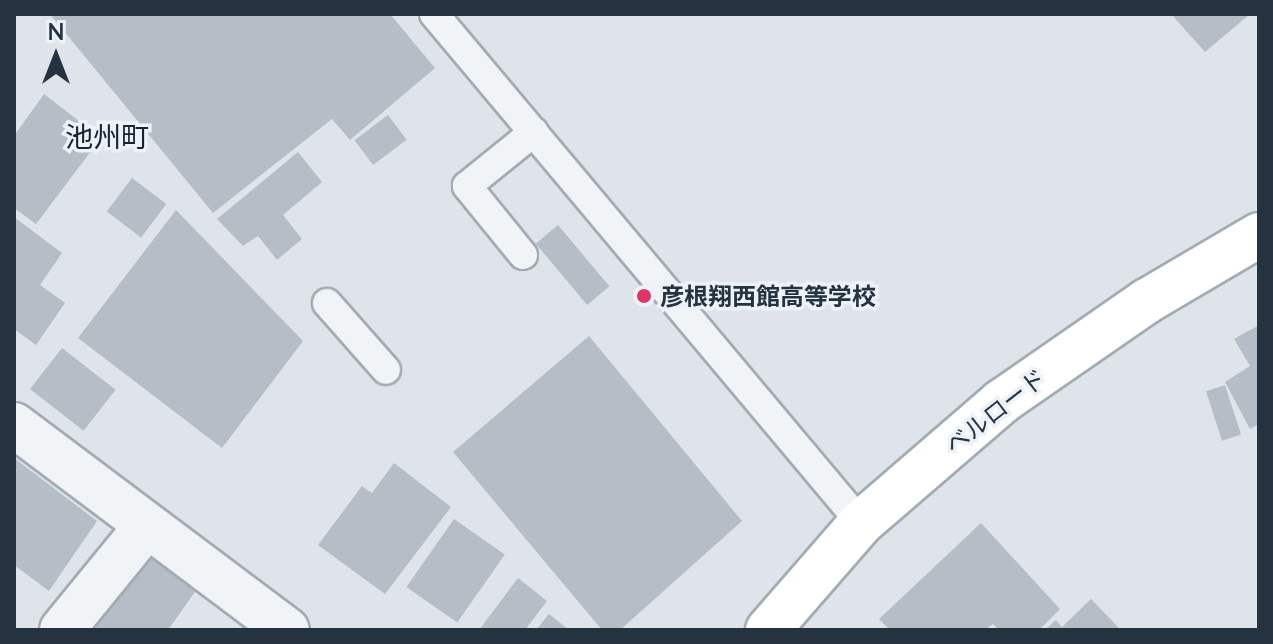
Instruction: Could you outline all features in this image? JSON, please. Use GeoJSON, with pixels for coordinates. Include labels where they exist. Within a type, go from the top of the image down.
{"type":"FeatureCollection","features":[{"type":"Feature","properties":{"kind":"main road","name":"ベルロード"},"geometry":{"type":"LineString","coordinates":[[768,630],[861,523],[1001,402],[1147,301],[1259,235]]}},
{"type":"Feature","properties":{"kind":"street"},"geometry":{"type":"LineString","coordinates":[[14,425],[146,527],[216,568],[287,630]]}},
{"type":"Feature","properties":{"kind":"street"},"geometry":{"type":"LineString","coordinates":[[62,630],[146,527]]}},
{"type":"Feature","properties":{"kind":"lane"},"geometry":{"type":"LineString","coordinates":[[434,14],[861,523]]}},
{"type":"Feature","properties":{"kind":"lane"},"geometry":{"type":"LineString","coordinates":[[523,255],[467,186],[534,132]]}},
{"type":"Feature","properties":{"kind":"lane"},"geometry":{"type":"LineString","coordinates":[[327,303],[386,370]]}},
{"type":"Feature","properties":{"kind":"building"},"geometry":{"type":"Polygon","coordinates":[[[50,14],[390,14],[435,68],[350,140],[332,119],[213,213],[50,14]]]}},
{"type":"Feature","properties":{"kind":"building"},"geometry":{"type":"Polygon","coordinates":[[[1171,14],[1250,14],[1205,52],[1171,14]]]}},
{"type":"Feature","properties":{"kind":"building"},"geometry":{"type":"Polygon","coordinates":[[[44,94],[101,138],[36,224],[14,208],[14,136],[44,94]]]}},
{"type":"Feature","properties":{"kind":"building"},"geometry":{"type":"Polygon","coordinates":[[[388,115],[407,140],[373,165],[354,140],[388,115]]]}},
{"type":"Feature","properties":{"kind":"building"},"geometry":{"type":"Polygon","coordinates":[[[298,152],[322,182],[283,215],[302,239],[277,260],[258,236],[243,246],[217,219],[298,152]]]}},
{"type":"Feature","properties":{"kind":"building"},"geometry":{"type":"Polygon","coordinates":[[[132,178],[166,204],[141,237],[107,212],[132,178]]]}},
{"type":"Feature","properties":{"kind":"building"},"geometry":{"type":"Polygon","coordinates":[[[176,210],[303,341],[222,448],[78,338],[176,210]]]}},
{"type":"Feature","properties":{"kind":"building"},"geometry":{"type":"Polygon","coordinates":[[[14,217],[62,253],[40,285],[65,303],[36,345],[14,329],[14,217]]]}},
{"type":"Feature","properties":{"kind":"building"},"geometry":{"type":"Polygon","coordinates":[[[558,225],[609,286],[587,305],[536,244],[558,225]]]}},
{"type":"Feature","properties":{"kind":"building"},"geometry":{"type":"Polygon","coordinates":[[[1259,325],[1259,424],[1250,429],[1225,382],[1250,366],[1234,339],[1259,325]]]}},
{"type":"Feature","properties":{"kind":"building"},"geometry":{"type":"Polygon","coordinates":[[[589,336],[742,521],[620,630],[602,630],[453,452],[589,336]]]}},
{"type":"Feature","properties":{"kind":"building"},"geometry":{"type":"Polygon","coordinates":[[[62,348],[116,390],[84,431],[30,389],[62,348]]]}},
{"type":"Feature","properties":{"kind":"building"},"geometry":{"type":"Polygon","coordinates":[[[1225,385],[1241,434],[1222,441],[1206,391],[1225,385]]]}},
{"type":"Feature","properties":{"kind":"building"},"geometry":{"type":"Polygon","coordinates":[[[14,458],[97,521],[49,591],[14,565],[14,458]]]}},
{"type":"Feature","properties":{"kind":"building"},"geometry":{"type":"Polygon","coordinates":[[[394,463],[451,507],[385,594],[318,545],[362,486],[372,493],[394,463]]]}},
{"type":"Feature","properties":{"kind":"building"},"geometry":{"type":"Polygon","coordinates":[[[454,519],[505,555],[457,623],[406,587],[454,519]]]}},
{"type":"Feature","properties":{"kind":"building"},"geometry":{"type":"Polygon","coordinates":[[[981,523],[1060,609],[1039,630],[999,630],[993,624],[985,630],[890,630],[879,619],[981,523]]]}},
{"type":"Feature","properties":{"kind":"building"},"geometry":{"type":"Polygon","coordinates":[[[146,547],[199,586],[168,630],[100,630],[91,624],[146,547]]]}},
{"type":"Feature","properties":{"kind":"building"},"geometry":{"type":"Polygon","coordinates":[[[518,578],[547,601],[525,630],[479,630],[518,578]]]}},
{"type":"Feature","properties":{"kind":"building"},"geometry":{"type":"Polygon","coordinates":[[[1091,599],[1121,630],[1045,630],[1056,620],[1062,627],[1091,599]]]}},
{"type":"Feature","properties":{"kind":"building"},"geometry":{"type":"Polygon","coordinates":[[[549,614],[569,630],[536,630],[549,614]]]}},
{"type":"Feature","properties":{"kind":"place","name":"彦根翔西館高等学校"},"geometry":{"type":"Point","coordinates":[644,296]}},
{"type":"Feature","properties":{"kind":"district","name":"池州町"},"geometry":{"type":"Point","coordinates":[107,136]}}]}
